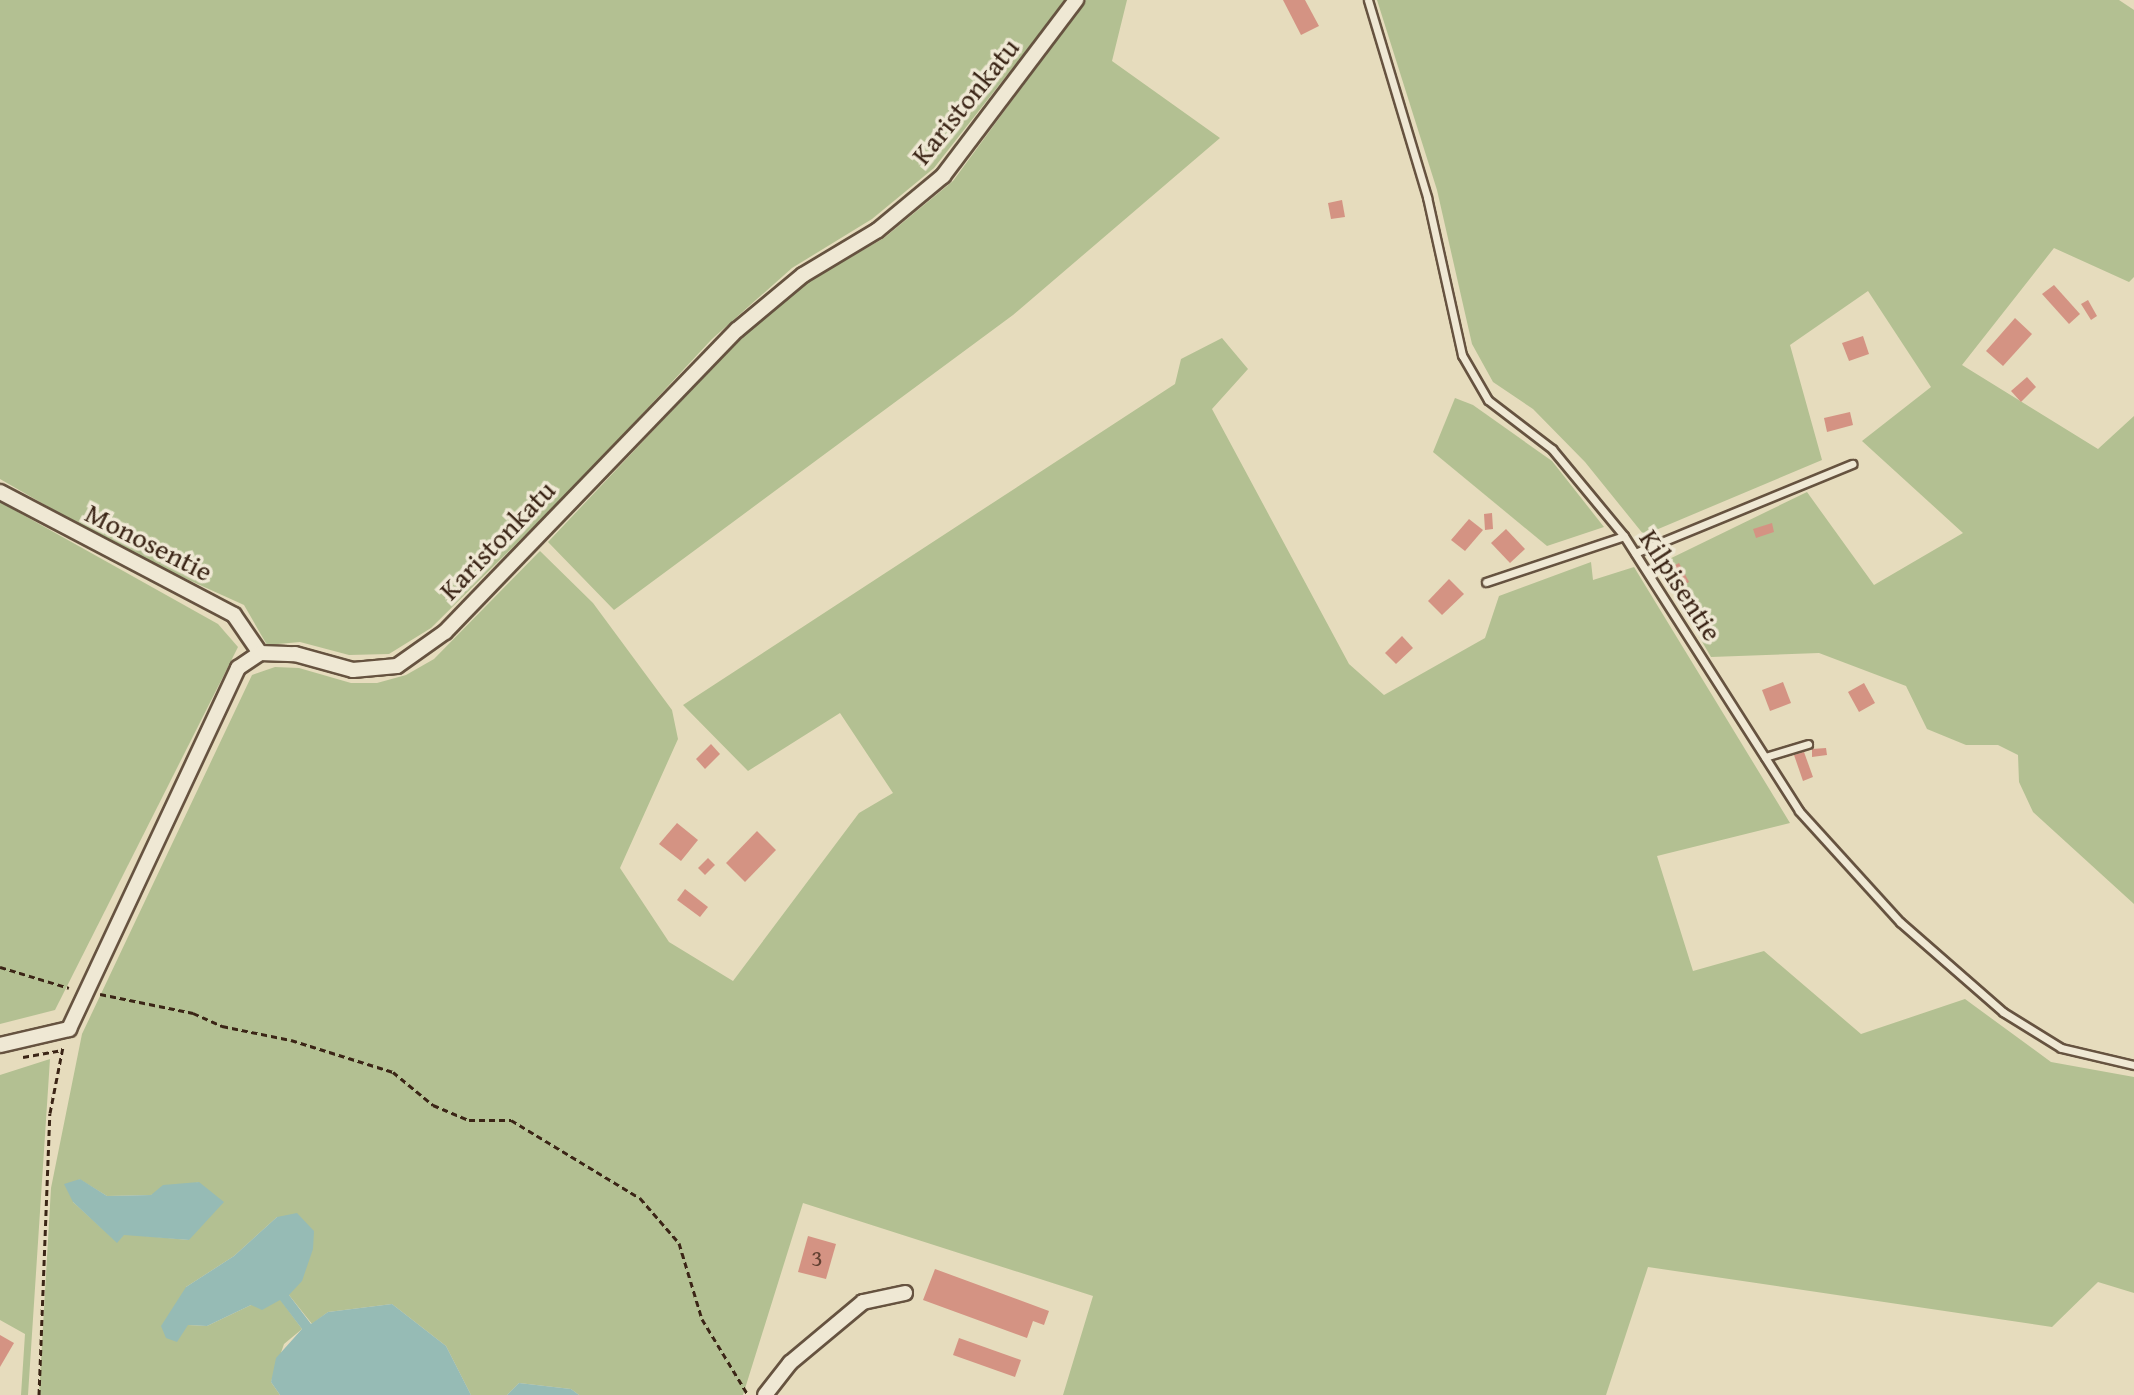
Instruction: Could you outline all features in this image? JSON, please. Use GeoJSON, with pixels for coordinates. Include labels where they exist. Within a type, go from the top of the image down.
{"type":"FeatureCollection","features":[{"type":"Feature","properties":{"kind":"street","name":"Karistonkatu"},"geometry":{"type":"LineString","coordinates":[[260,653],[295,654],[353,670],[397,666],[445,632],[737,330],[803,275],[878,230],[943,176],[1076,0]]}},
{"type":"Feature","properties":{"kind":"street","name":"Monosentie"},"geometry":{"type":"LineString","coordinates":[[0,492],[234,615],[260,653]]}},
{"type":"Feature","properties":{"kind":"street"},"geometry":{"type":"LineString","coordinates":[[0,1045],[69,1029],[83,992],[238,668],[260,653]]}},
{"type":"Feature","properties":{"kind":"street"},"geometry":{"type":"LineString","coordinates":[[765,1395],[790,1363],[863,1302],[905,1293]]}},
{"type":"Feature","properties":{"kind":"lane","name":"Kilpisentie"},"geometry":{"type":"LineString","coordinates":[[1368,0],[1427,197],[1462,355],[1488,400],[1552,449],[1624,536],[1799,811],[1900,922],[2003,1012],[2061,1048],[2134,1065]]}},
{"type":"Feature","properties":{"kind":"lane"},"geometry":{"type":"LineString","coordinates":[[1635,553],[1852,464]]}},
{"type":"Feature","properties":{"kind":"lane"},"geometry":{"type":"LineString","coordinates":[[1486,582],[1624,536]]}},
{"type":"Feature","properties":{"kind":"lane"},"geometry":{"type":"LineString","coordinates":[[1765,757],[1808,744]]}},
{"type":"Feature","properties":{"kind":"path"},"geometry":{"type":"LineString","coordinates":[[0,967],[83,992],[193,1013],[222,1026],[291,1040],[393,1072],[433,1105],[469,1120],[511,1120],[640,1198],[679,1243],[702,1319],[748,1395]]}},
{"type":"Feature","properties":{"kind":"path"},"geometry":{"type":"LineString","coordinates":[[39,1395],[50,1113],[69,1029]]}},
{"type":"Feature","properties":{"kind":"path"},"geometry":{"type":"LineString","coordinates":[[15,1059],[62,1050]]}},
{"type":"Feature","properties":{"kind":"green space"},"geometry":{"type":"Polygon","coordinates":[[[0,0],[1066,0],[934,168],[872,219],[792,268],[712,339],[574,487],[431,628],[389,654],[349,655],[300,642],[267,645],[244,605],[127,552],[0,479],[0,0]]]}},
{"type":"Feature","properties":{"kind":"green space"},"geometry":{"type":"Polygon","coordinates":[[[1086,0],[1127,0],[1112,61],[1220,138],[1013,315],[614,610],[548,542],[750,328],[811,280],[884,238],[953,181],[1086,0]]]}},
{"type":"Feature","properties":{"kind":"green space"},"geometry":{"type":"Polygon","coordinates":[[[1377,0],[2119,0],[2134,10],[2134,277],[2129,282],[2054,248],[1962,365],[2098,449],[2134,416],[2134,904],[2033,812],[2019,782],[2018,755],[1998,745],[1966,745],[1927,729],[1906,686],[1819,653],[1711,657],[1657,565],[1807,492],[1874,585],[1963,533],[1862,441],[1931,387],[1868,291],[1790,345],[1822,460],[1644,535],[1585,462],[1533,409],[1493,382],[1472,344],[1437,190],[1377,0]]]}},
{"type":"Feature","properties":{"kind":"green space"},"geometry":{"type":"Polygon","coordinates":[[[1222,338],[1248,369],[1212,409],[1349,664],[1384,695],[1485,638],[1499,596],[1591,562],[1593,580],[1634,567],[1790,823],[1657,856],[1693,971],[1764,951],[1861,1034],[1965,999],[2051,1062],[2134,1077],[2134,1293],[2098,1282],[2052,1327],[1648,1267],[1606,1395],[1063,1395],[1093,1296],[803,1203],[743,1395],[579,1395],[571,1389],[519,1383],[507,1395],[471,1395],[446,1346],[392,1304],[328,1312],[312,1324],[289,1295],[277,1217],[234,1256],[186,1287],[188,1325],[207,1326],[251,1305],[280,1299],[302,1329],[284,1344],[271,1382],[280,1395],[39,1395],[51,1188],[82,1034],[252,675],[275,667],[299,668],[351,683],[377,683],[406,675],[434,659],[540,551],[593,603],[672,710],[678,739],[620,868],[669,942],[733,981],[859,813],[893,793],[840,713],[748,771],[683,705],[1175,384],[1181,359],[1222,338]],[[79,1179],[73,1202],[117,1242],[124,1234],[189,1240],[199,1182],[151,1195],[107,1196],[79,1179]]]}},
{"type":"Feature","properties":{"kind":"green space"},"geometry":{"type":"Polygon","coordinates":[[[1455,398],[1473,405],[1552,461],[1604,527],[1547,546],[1433,452],[1455,398]]]}},
{"type":"Feature","properties":{"kind":"green space"},"geometry":{"type":"Polygon","coordinates":[[[0,502],[218,624],[238,647],[55,1010],[0,1024],[0,502]]]}},
{"type":"Feature","properties":{"kind":"green space"},"geometry":{"type":"Polygon","coordinates":[[[50,1059],[28,1395],[21,1395],[25,1334],[0,1320],[0,1075],[50,1059]]]}},
{"type":"Feature","properties":{"kind":"water"},"geometry":{"type":"Polygon","coordinates":[[[80,1179],[107,1196],[151,1195],[163,1185],[199,1182],[224,1202],[189,1240],[124,1235],[117,1243],[73,1202],[64,1184],[80,1179]]]}},
{"type":"Feature","properties":{"kind":"water"},"geometry":{"type":"Polygon","coordinates":[[[297,1213],[314,1231],[313,1249],[302,1281],[289,1295],[311,1324],[328,1312],[392,1304],[446,1346],[471,1395],[280,1395],[271,1382],[276,1358],[302,1329],[280,1300],[262,1310],[251,1305],[207,1326],[188,1325],[177,1342],[166,1338],[161,1326],[186,1287],[234,1256],[277,1217],[297,1213]]]}},
{"type":"Feature","properties":{"kind":"water"},"geometry":{"type":"Polygon","coordinates":[[[519,1383],[571,1389],[579,1395],[507,1395],[519,1383]]]}},
{"type":"Feature","properties":{"kind":"building"},"geometry":{"type":"Polygon","coordinates":[[[1283,0],[1305,0],[1319,26],[1301,35],[1283,0]]]}},
{"type":"Feature","properties":{"kind":"building"},"geometry":{"type":"Polygon","coordinates":[[[1342,200],[1345,217],[1331,219],[1328,203],[1342,200]]]}},
{"type":"Feature","properties":{"kind":"building"},"geometry":{"type":"Polygon","coordinates":[[[2054,285],[2080,314],[2069,324],[2042,294],[2054,285]]]}},
{"type":"Feature","properties":{"kind":"building"},"geometry":{"type":"Polygon","coordinates":[[[2088,300],[2097,316],[2091,320],[2081,304],[2088,300]]]}},
{"type":"Feature","properties":{"kind":"building"},"geometry":{"type":"Polygon","coordinates":[[[2015,318],[2032,334],[2003,366],[1986,351],[2015,318]]]}},
{"type":"Feature","properties":{"kind":"building"},"geometry":{"type":"Polygon","coordinates":[[[1863,336],[1869,354],[1849,361],[1842,343],[1863,336]]]}},
{"type":"Feature","properties":{"kind":"building"},"geometry":{"type":"Polygon","coordinates":[[[2027,377],[2036,387],[2021,402],[2011,391],[2027,377]]]}},
{"type":"Feature","properties":{"kind":"building"},"geometry":{"type":"Polygon","coordinates":[[[1850,412],[1853,425],[1827,432],[1824,418],[1850,412]]]}},
{"type":"Feature","properties":{"kind":"building"},"geometry":{"type":"Polygon","coordinates":[[[1492,513],[1493,529],[1485,530],[1484,514],[1492,513]]]}},
{"type":"Feature","properties":{"kind":"building"},"geometry":{"type":"Polygon","coordinates":[[[1469,519],[1483,530],[1465,551],[1451,540],[1469,519]]]}},
{"type":"Feature","properties":{"kind":"building"},"geometry":{"type":"Polygon","coordinates":[[[1772,523],[1774,532],[1756,538],[1753,529],[1772,523]]]}},
{"type":"Feature","properties":{"kind":"building"},"geometry":{"type":"Polygon","coordinates":[[[1506,529],[1525,549],[1510,563],[1491,543],[1506,529]]]}},
{"type":"Feature","properties":{"kind":"building"},"geometry":{"type":"Polygon","coordinates":[[[1679,563],[1689,582],[1675,590],[1665,570],[1679,563]]]}},
{"type":"Feature","properties":{"kind":"building"},"geometry":{"type":"Polygon","coordinates":[[[1449,579],[1464,594],[1442,615],[1428,601],[1449,579]]]}},
{"type":"Feature","properties":{"kind":"building"},"geometry":{"type":"Polygon","coordinates":[[[1402,636],[1413,648],[1396,664],[1385,653],[1402,636]]]}},
{"type":"Feature","properties":{"kind":"building"},"geometry":{"type":"Polygon","coordinates":[[[1783,682],[1791,703],[1770,711],[1762,690],[1783,682]]]}},
{"type":"Feature","properties":{"kind":"building"},"geometry":{"type":"Polygon","coordinates":[[[1864,683],[1875,703],[1859,712],[1848,692],[1864,683]]]}},
{"type":"Feature","properties":{"kind":"building"},"geometry":{"type":"Polygon","coordinates":[[[711,744],[720,754],[705,769],[696,759],[711,744]]]}},
{"type":"Feature","properties":{"kind":"building"},"geometry":{"type":"Polygon","coordinates":[[[1826,748],[1827,755],[1812,757],[1812,749],[1826,748]]]}},
{"type":"Feature","properties":{"kind":"building"},"geometry":{"type":"Polygon","coordinates":[[[1804,752],[1813,777],[1803,781],[1794,755],[1804,752]]]}},
{"type":"Feature","properties":{"kind":"building"},"geometry":{"type":"Polygon","coordinates":[[[677,823],[698,840],[681,861],[659,844],[677,823]]]}},
{"type":"Feature","properties":{"kind":"building"},"geometry":{"type":"Polygon","coordinates":[[[757,831],[776,850],[745,882],[726,863],[757,831]]]}},
{"type":"Feature","properties":{"kind":"building"},"geometry":{"type":"Polygon","coordinates":[[[708,858],[715,865],[705,875],[698,868],[708,858]]]}},
{"type":"Feature","properties":{"kind":"building"},"geometry":{"type":"Polygon","coordinates":[[[685,889],[708,907],[700,917],[677,900],[685,889]]]}},
{"type":"Feature","properties":{"kind":"building"},"geometry":{"type":"Polygon","coordinates":[[[808,1236],[836,1244],[826,1279],[798,1272],[808,1236]]]}},
{"type":"Feature","properties":{"kind":"building"},"geometry":{"type":"Polygon","coordinates":[[[935,1269],[1049,1311],[1044,1325],[1033,1321],[1027,1338],[923,1300],[935,1269]]]}},
{"type":"Feature","properties":{"kind":"building"},"geometry":{"type":"Polygon","coordinates":[[[0,1335],[14,1343],[0,1367],[0,1335]]]}},
{"type":"Feature","properties":{"kind":"building"},"geometry":{"type":"Polygon","coordinates":[[[959,1338],[1021,1360],[1015,1377],[953,1355],[959,1338]]]}}]}
